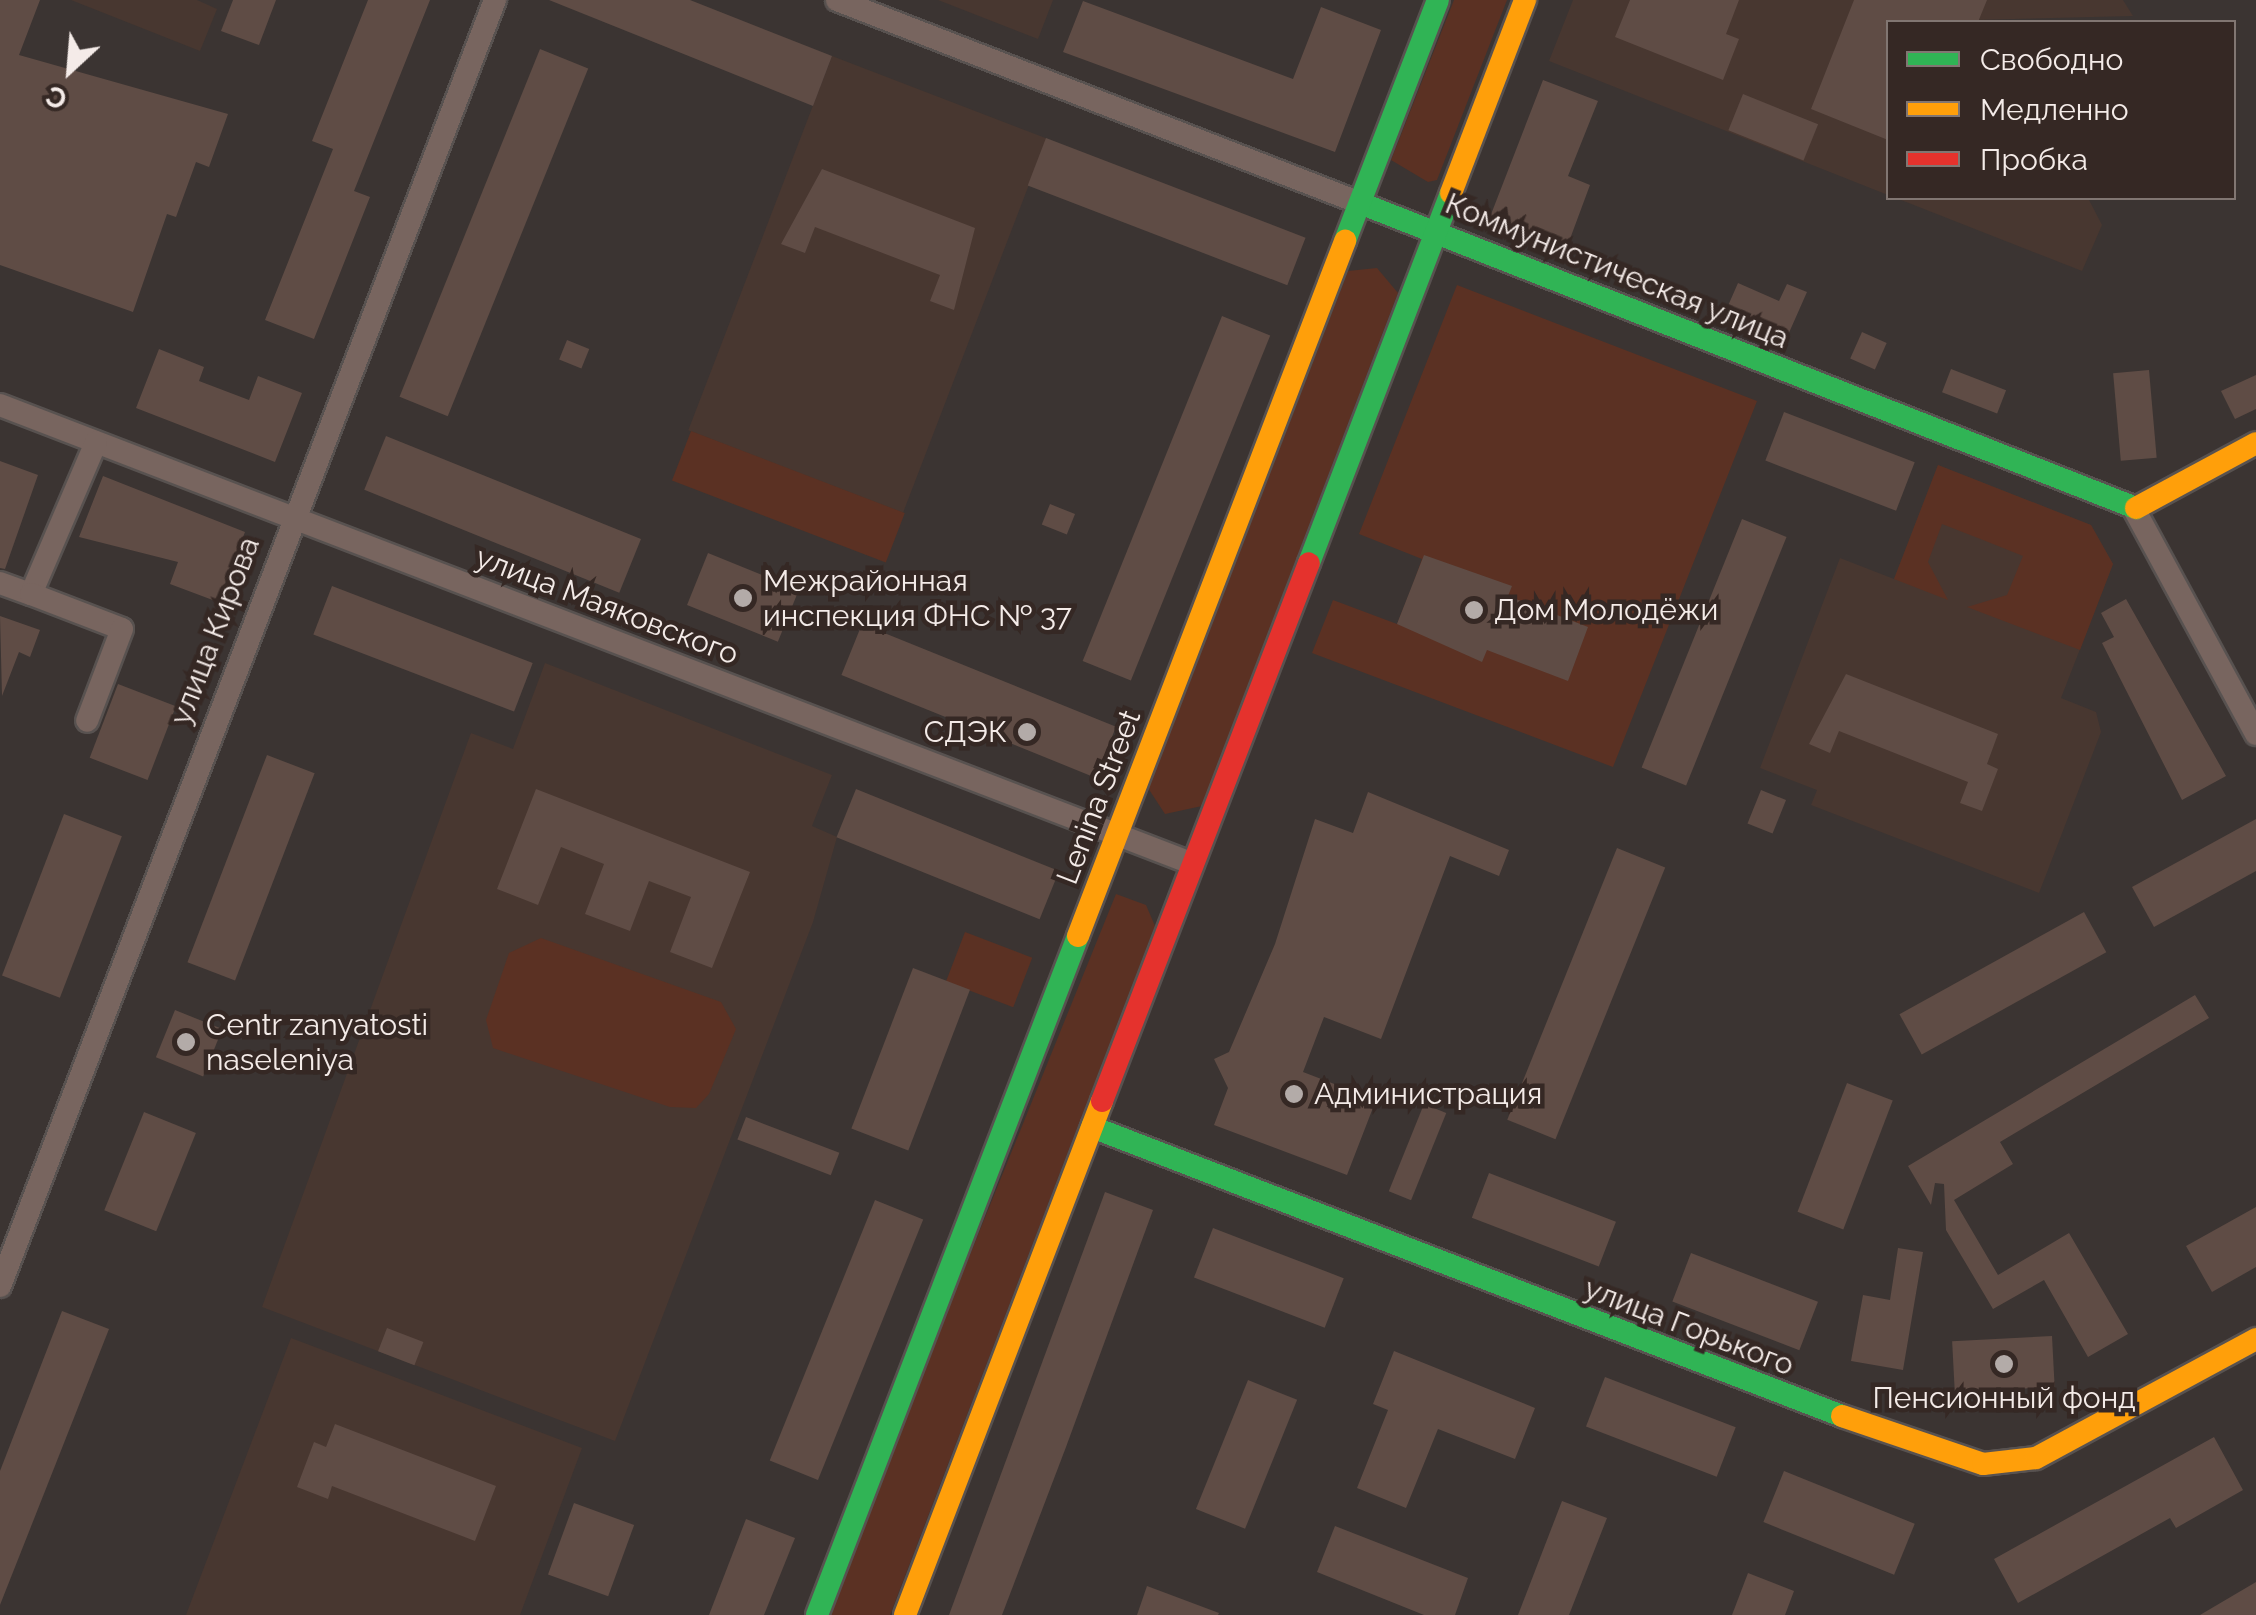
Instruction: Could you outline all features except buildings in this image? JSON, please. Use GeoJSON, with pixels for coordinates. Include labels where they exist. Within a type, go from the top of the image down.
{"type":"FeatureCollection","features":[{"type":"Feature","properties":{"kind":"main road","name":"Lenina Street"},"geometry":{"type":"LineString","coordinates":[[816,1615],[1438,0]]}},
{"type":"Feature","properties":{"kind":"main road"},"geometry":{"type":"LineString","coordinates":[[905,1615],[1525,0]]}},
{"type":"Feature","properties":{"kind":"main road","name":"Коммунистическая улица"},"geometry":{"type":"LineString","coordinates":[[1360,202],[2134,509]]}},
{"type":"Feature","properties":{"kind":"main road"},"geometry":{"type":"LineString","coordinates":[[2134,509],[2256,443]]}},
{"type":"Feature","properties":{"kind":"main road","name":"улица Горького"},"geometry":{"type":"LineString","coordinates":[[1092,1127],[1780,1395],[1983,1464],[2036,1458],[2256,1338]]}},
{"type":"Feature","properties":{"kind":"street","name":"улица Кирова"},"geometry":{"type":"LineString","coordinates":[[0,1286],[290,516],[495,0]]}},
{"type":"Feature","properties":{"kind":"street","name":"Коммунистическая улица"},"geometry":{"type":"LineString","coordinates":[[837,0],[1360,202]]}},
{"type":"Feature","properties":{"kind":"street","name":"улица Маяковского"},"geometry":{"type":"LineString","coordinates":[[0,405],[1194,864]]}},
{"type":"Feature","properties":{"kind":"street"},"geometry":{"type":"LineString","coordinates":[[30,594],[96,442]]}},
{"type":"Feature","properties":{"kind":"street"},"geometry":{"type":"LineString","coordinates":[[2134,509],[2256,734]]}},
{"type":"Feature","properties":{"kind":"street"},"geometry":{"type":"LineString","coordinates":[[0,583],[122,629],[87,721]]}},
{"type":"Feature","properties":{"kind":"shaded area"},"geometry":{"type":"Polygon","coordinates":[[[71,0],[197,0],[217,9],[200,51],[71,0]]]}},
{"type":"Feature","properties":{"kind":"shaded area"},"geometry":{"type":"Polygon","coordinates":[[[938,0],[1053,0],[1038,39],[938,0]]]}},
{"type":"Feature","properties":{"kind":"shaded area"},"geometry":{"type":"Polygon","coordinates":[[[1454,0],[1507,0],[1437,180],[1428,182],[1391,160],[1454,0]]]}},
{"type":"Feature","properties":{"kind":"shaded area"},"geometry":{"type":"Polygon","coordinates":[[[1573,0],[2123,0],[2133,16],[1886,20],[1886,194],[1549,61],[1573,0]]]}},
{"type":"Feature","properties":{"kind":"shaded area"},"geometry":{"type":"Polygon","coordinates":[[[832,56],[1047,138],[903,513],[688,430],[832,56]]]}},
{"type":"Feature","properties":{"kind":"shaded area"},"geometry":{"type":"Polygon","coordinates":[[[1901,200],[2089,200],[2102,225],[2082,271],[1901,200]]]}},
{"type":"Feature","properties":{"kind":"shaded area"},"geometry":{"type":"Polygon","coordinates":[[[1377,268],[1398,293],[1202,806],[1165,814],[1148,788],[1348,271],[1377,268]]]}},
{"type":"Feature","properties":{"kind":"shaded area"},"geometry":{"type":"Polygon","coordinates":[[[1457,285],[1757,401],[1613,767],[1312,653],[1333,600],[1397,624],[1412,587],[1422,559],[1359,534],[1457,285]]]}},
{"type":"Feature","properties":{"kind":"shaded area"},"geometry":{"type":"Polygon","coordinates":[[[691,431],[905,513],[886,563],[672,480],[691,431]]]}},
{"type":"Feature","properties":{"kind":"shaded area"},"geometry":{"type":"Polygon","coordinates":[[[1938,465],[2091,525],[2113,564],[2061,698],[2096,712],[2101,732],[2039,893],[1811,805],[1817,790],[1760,768],[1840,558],[1894,579],[1938,465]]]}},
{"type":"Feature","properties":{"kind":"shaded area"},"geometry":{"type":"Polygon","coordinates":[[[1938,465],[2091,525],[2113,564],[2080,650],[1967,607],[2007,595],[2023,556],[1942,524],[1928,562],[1948,600],[1894,579],[1938,465]]]}},
{"type":"Feature","properties":{"kind":"shaded area"},"geometry":{"type":"Polygon","coordinates":[[[545,663],[832,775],[812,826],[837,837],[813,922],[615,1441],[262,1307],[471,733],[513,749],[545,663]]]}},
{"type":"Feature","properties":{"kind":"shaded area"},"geometry":{"type":"Polygon","coordinates":[[[1116,894],[1146,905],[1155,926],[890,1615],[824,1615],[1116,894]]]}},
{"type":"Feature","properties":{"kind":"shaded area"},"geometry":{"type":"Polygon","coordinates":[[[965,932],[1032,958],[1013,1007],[946,981],[965,932]]]}},
{"type":"Feature","properties":{"kind":"shaded area"},"geometry":{"type":"Polygon","coordinates":[[[541,938],[721,1002],[736,1029],[709,1094],[696,1108],[670,1107],[493,1048],[486,1020],[509,953],[541,938]]]}},
{"type":"Feature","properties":{"kind":"shaded area"},"geometry":{"type":"Polygon","coordinates":[[[291,1338],[582,1448],[520,1615],[186,1615],[291,1338]]]}},
{"type":"Feature","properties":{"kind":"traffic: fast"},"geometry":{"type":"LineString","coordinates":[[1345,241],[1438,0]]}},
{"type":"Feature","properties":{"kind":"traffic: fast"},"geometry":{"type":"LineString","coordinates":[[1309,563],[1451,193]]}},
{"type":"Feature","properties":{"kind":"traffic: fast"},"geometry":{"type":"LineString","coordinates":[[1360,203],[2136,508]]}},
{"type":"Feature","properties":{"kind":"traffic: fast"},"geometry":{"type":"LineString","coordinates":[[817,1615],[1078,936]]}},
{"type":"Feature","properties":{"kind":"traffic: fast"},"geometry":{"type":"LineString","coordinates":[[1092,1127],[1842,1416]]}},
{"type":"Feature","properties":{"kind":"traffic: slow"},"geometry":{"type":"LineString","coordinates":[[1451,193],[1525,0]]}},
{"type":"Feature","properties":{"kind":"traffic: slow"},"geometry":{"type":"LineString","coordinates":[[1078,936],[1345,241]]}},
{"type":"Feature","properties":{"kind":"traffic: slow"},"geometry":{"type":"LineString","coordinates":[[2136,508],[2256,443]]}},
{"type":"Feature","properties":{"kind":"traffic: slow"},"geometry":{"type":"LineString","coordinates":[[905,1615],[1102,1101]]}},
{"type":"Feature","properties":{"kind":"traffic: slow"},"geometry":{"type":"LineString","coordinates":[[1842,1416],[1983,1464],[2036,1458],[2256,1339]]}},
{"type":"Feature","properties":{"kind":"traffic: jam"},"geometry":{"type":"LineString","coordinates":[[1102,1101],[1309,563]]}},
{"type":"Feature","properties":{"kind":"place","name":"Межрайонная инспекция ФНС № 37"},"geometry":{"type":"Point","coordinates":[743,598]}},
{"type":"Feature","properties":{"kind":"place","name":"Дом Молодёжи"},"geometry":{"type":"Point","coordinates":[1474,610]}},
{"type":"Feature","properties":{"kind":"place","name":"СДЭК"},"geometry":{"type":"Point","coordinates":[1027,732]}},
{"type":"Feature","properties":{"kind":"place","name":"Centr zanyatosti naseleniya"},"geometry":{"type":"Point","coordinates":[186,1042]}},
{"type":"Feature","properties":{"kind":"place","name":"Администрация"},"geometry":{"type":"Point","coordinates":[1294,1094]}},
{"type":"Feature","properties":{"kind":"place","name":"Пенсионный фонд"},"geometry":{"type":"Point","coordinates":[2004,1364]}}]}
